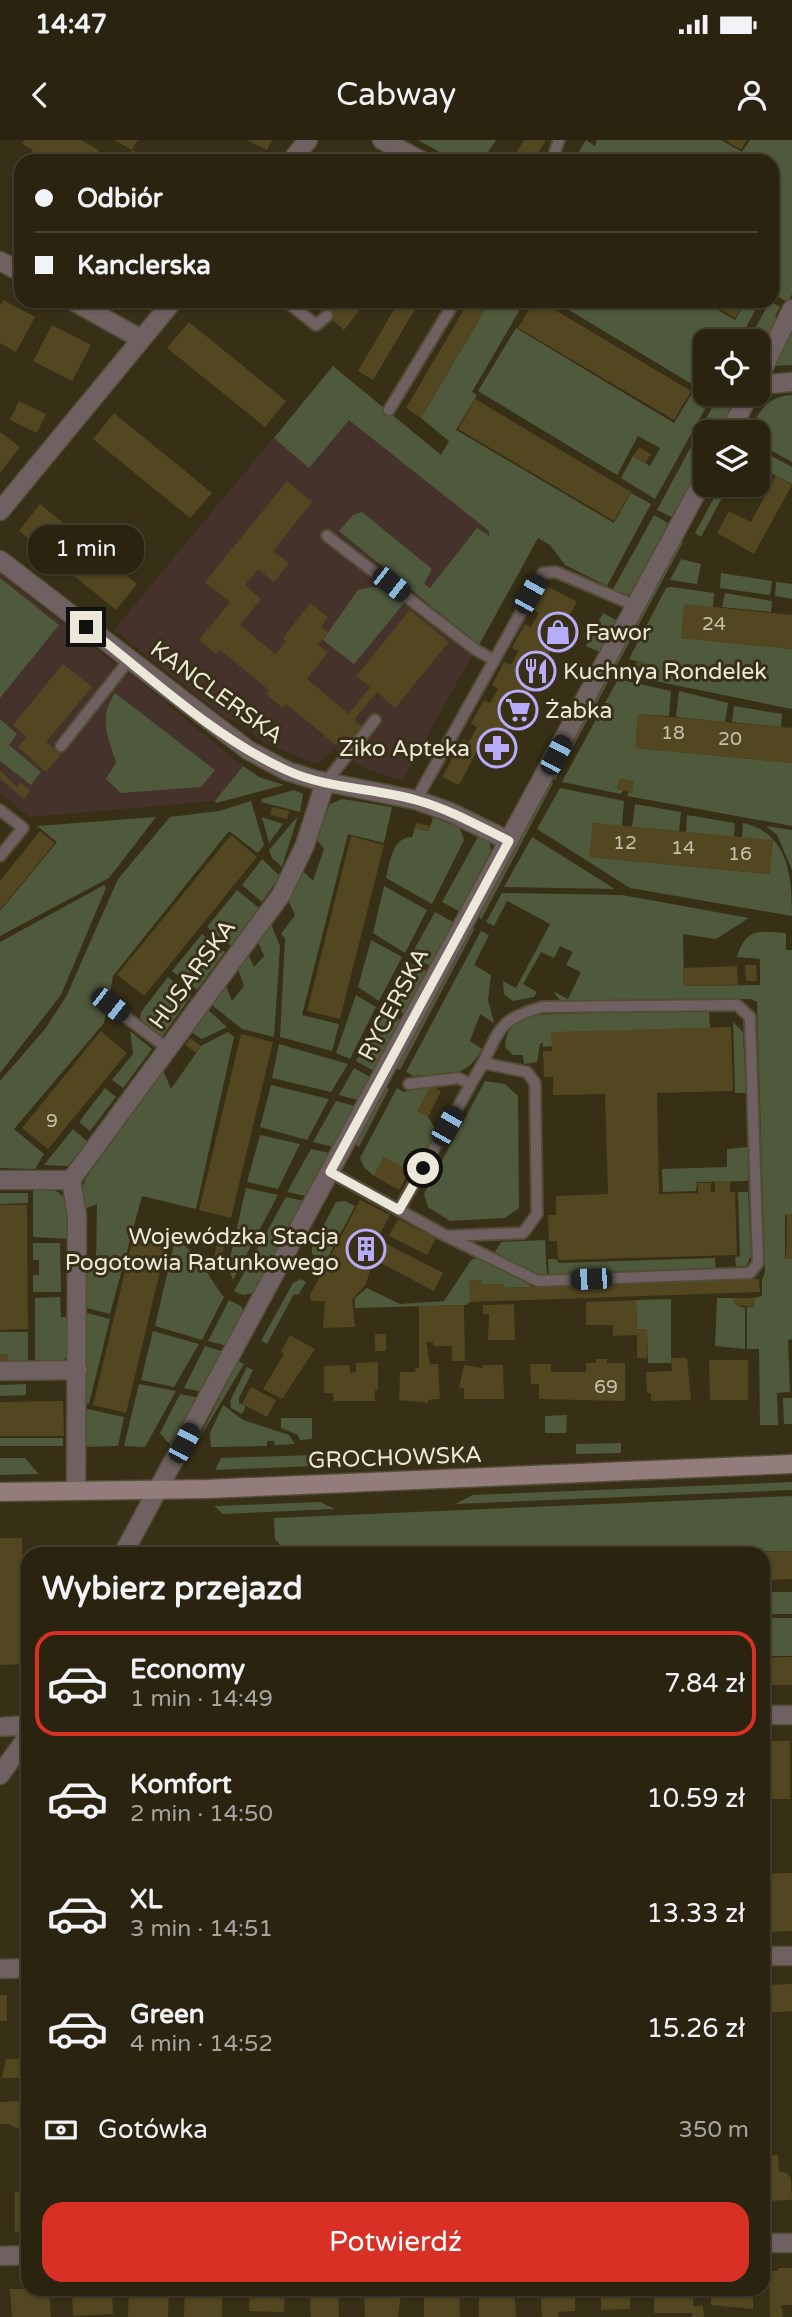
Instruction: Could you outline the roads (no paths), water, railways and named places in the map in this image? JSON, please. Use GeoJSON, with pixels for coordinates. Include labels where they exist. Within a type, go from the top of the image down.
{"type":"FeatureCollection","features":[{"type":"Feature","properties":{"kind":"street"},"geometry":{"type":"LineString","coordinates":[[297,154],[308,140]]}},
{"type":"Feature","properties":{"kind":"street"},"geometry":{"type":"LineString","coordinates":[[382,140],[409,154]]}},
{"type":"Feature","properties":{"kind":"street"},"geometry":{"type":"LineString","coordinates":[[86,308],[141,339]]}},
{"type":"Feature","properties":{"kind":"street"},"geometry":{"type":"LineString","coordinates":[[0,511],[167,308]]}},
{"type":"Feature","properties":{"kind":"street"},"geometry":{"type":"LineString","coordinates":[[770,354],[792,309]]}},
{"type":"Feature","properties":{"kind":"street"},"geometry":{"type":"LineString","coordinates":[[770,384],[792,382]]}},
{"type":"Feature","properties":{"kind":"street","name":"RYCERSKA"},"geometry":{"type":"LineString","coordinates":[[127,1547],[694,497]]}},
{"type":"Feature","properties":{"kind":"street","name":"KANCLERSKA"},"geometry":{"type":"LineString","coordinates":[[0,559],[248,750],[288,771],[325,783],[416,800],[450,812],[509,841]]}},
{"type":"Feature","properties":{"kind":"street","name":"HUSARSKA"},"geometry":{"type":"LineString","coordinates":[[71,1180],[284,890],[305,845],[325,783]]}},
{"type":"Feature","properties":{"kind":"street"},"geometry":{"type":"LineString","coordinates":[[0,1180],[71,1180],[77,1216],[76,1491]]}},
{"type":"Feature","properties":{"kind":"street"},"geometry":{"type":"LineString","coordinates":[[0,1371],[78,1370]]}},
{"type":"Feature","properties":{"kind":"street","name":"GROCHOWSKA"},"geometry":{"type":"LineString","coordinates":[[0,1492],[159,1490],[792,1464]]}},
{"type":"Feature","properties":{"kind":"street"},"geometry":{"type":"LineString","coordinates":[[770,1715],[792,1715]]}},
{"type":"Feature","properties":{"kind":"street"},"geometry":{"type":"LineString","coordinates":[[0,1727],[21,1726]]}},
{"type":"Feature","properties":{"kind":"street"},"geometry":{"type":"LineString","coordinates":[[0,1775],[21,1746]]}},
{"type":"Feature","properties":{"kind":"street"},"geometry":{"type":"LineString","coordinates":[[770,1956],[792,1956]]}},
{"type":"Feature","properties":{"kind":"street"},"geometry":{"type":"LineString","coordinates":[[0,1969],[21,1968]]}},
{"type":"Feature","properties":{"kind":"street"},"geometry":{"type":"LineString","coordinates":[[770,2243],[792,2243]]}},
{"type":"Feature","properties":{"kind":"street"},"geometry":{"type":"LineString","coordinates":[[0,2256],[21,2255]]}},
{"type":"Feature","properties":{"kind":"lane"},"geometry":{"type":"LineString","coordinates":[[295,308],[316,325],[327,316]]}},
{"type":"Feature","properties":{"kind":"lane"},"geometry":{"type":"LineString","coordinates":[[389,410],[451,308]]}},
{"type":"Feature","properties":{"kind":"lane"},"geometry":{"type":"LineString","coordinates":[[327,536],[476,650],[494,660]]}},
{"type":"Feature","properties":{"kind":"lane"},"geometry":{"type":"LineString","coordinates":[[416,800],[543,573],[556,572],[636,606]]}},
{"type":"Feature","properties":{"kind":"lane"},"geometry":{"type":"LineString","coordinates":[[61,746],[130,660]]}},
{"type":"Feature","properties":{"kind":"lane"},"geometry":{"type":"LineString","coordinates":[[325,783],[375,719]]}},
{"type":"Feature","properties":{"kind":"lane"},"geometry":{"type":"LineString","coordinates":[[0,810],[23,828],[0,856]]}},
{"type":"Feature","properties":{"kind":"lane"},"geometry":{"type":"LineString","coordinates":[[110,1005],[167,1048]]}},
{"type":"Feature","properties":{"kind":"lane"},"geometry":{"type":"LineString","coordinates":[[330,1172],[446,1236],[538,1281],[750,1273],[758,1263],[750,1017],[737,1005],[542,1007],[514,1015],[500,1028],[483,1063],[399,1210]]}},
{"type":"Feature","properties":{"kind":"lane"},"geometry":{"type":"LineString","coordinates":[[446,1236],[523,1233],[537,1214],[535,1083],[527,1072],[483,1063]]}},
{"type":"Feature","properties":{"kind":"lane"},"geometry":{"type":"LineString","coordinates":[[409,1084],[458,1078],[471,1084]]}},
{"type":"Feature","properties":{"kind":"place","name":"Fawor"},"geometry":{"type":"Point","coordinates":[558,632]}},
{"type":"Feature","properties":{"kind":"place","name":"Kuchnya Rondelek"},"geometry":{"type":"Point","coordinates":[536,671]}},
{"type":"Feature","properties":{"kind":"place","name":"Żabka"},"geometry":{"type":"Point","coordinates":[518,710]}},
{"type":"Feature","properties":{"kind":"place","name":"Ziko Apteka"},"geometry":{"type":"Point","coordinates":[497,748]}},
{"type":"Feature","properties":{"kind":"place","name":"Wojewódzka Stacja Pogotowia Ratunkowego"},"geometry":{"type":"Point","coordinates":[366,1249]}}]}
